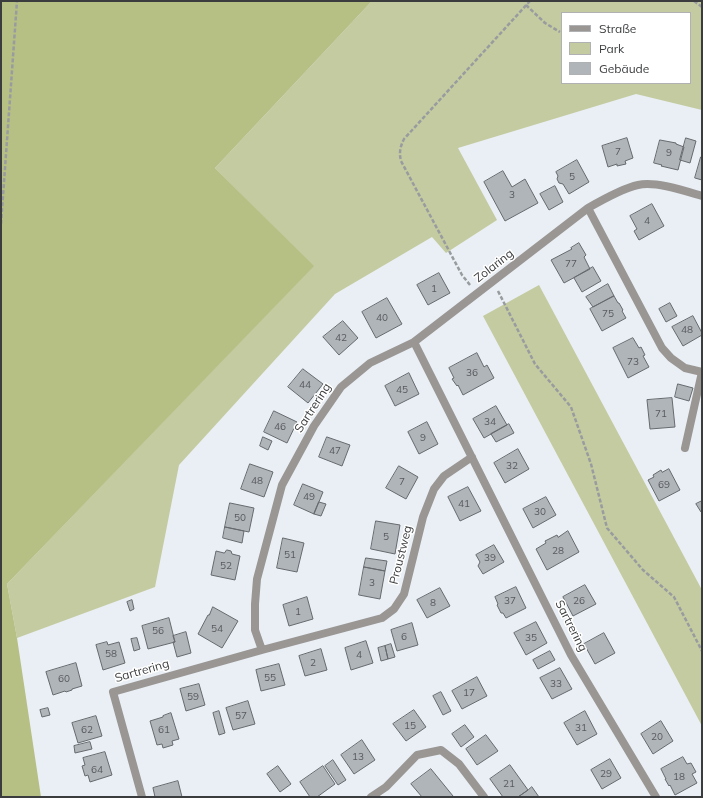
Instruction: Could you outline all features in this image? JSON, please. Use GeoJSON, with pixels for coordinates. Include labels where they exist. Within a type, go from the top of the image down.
{"type":"FeatureCollection","features":[{"type":"Feature","properties":{"kind":"street","name":"Zolaring"},"geometry":{"type":"LineString","coordinates":[[414,342],[588,208],[619,192],[639,184],[673,188],[702,196]]}},
{"type":"Feature","properties":{"kind":"street"},"geometry":{"type":"LineString","coordinates":[[588,208],[662,348],[670,358],[685,368],[702,372],[685,448]]}},
{"type":"Feature","properties":{"kind":"street","name":"Sartrering"},"geometry":{"type":"LineString","coordinates":[[142,797],[113,692],[262,650],[256,630],[255,604],[257,580],[282,484],[314,426],[341,386],[370,363],[414,342],[572,655],[656,797]]}},
{"type":"Feature","properties":{"kind":"street","name":"Proustweg"},"geometry":{"type":"LineString","coordinates":[[262,650],[382,618],[394,609],[404,594],[423,517],[434,489],[444,476],[472,457]]}},
{"type":"Feature","properties":{"kind":"street"},"geometry":{"type":"LineString","coordinates":[[371,797],[386,787],[417,755],[440,750],[459,764],[484,797]]}},
{"type":"Feature","properties":{"kind":"path"},"geometry":{"type":"LineString","coordinates":[[1,224],[17,1]]}},
{"type":"Feature","properties":{"kind":"path"},"geometry":{"type":"LineString","coordinates":[[476,294],[462,275],[401,162],[399,155],[404,139],[530,1]]}},
{"type":"Feature","properties":{"kind":"path"},"geometry":{"type":"LineString","coordinates":[[694,1],[702,7]]}},
{"type":"Feature","properties":{"kind":"path"},"geometry":{"type":"LineString","coordinates":[[526,6],[545,23],[560,32]]}},
{"type":"Feature","properties":{"kind":"path"},"geometry":{"type":"LineString","coordinates":[[1,166],[5,168]]}},
{"type":"Feature","properties":{"kind":"path"},"geometry":{"type":"LineString","coordinates":[[493,282],[534,364],[571,407],[591,464],[607,528],[643,570],[674,597],[702,651]]}},
{"type":"Feature","properties":{"kind":"green space"},"geometry":{"type":"Polygon","coordinates":[[[1,1],[372,1],[215,168],[314,266],[7,584],[17,638],[41,797],[1,797],[1,1]]]}},
{"type":"Feature","properties":{"kind":"green space"},"geometry":{"type":"Polygon","coordinates":[[[372,1],[702,1],[702,110],[636,94],[458,148],[497,220],[446,253],[432,237],[335,294],[179,465],[155,587],[17,638],[7,584],[313,266],[215,168],[372,1]]]}},
{"type":"Feature","properties":{"kind":"green space"},"geometry":{"type":"Polygon","coordinates":[[[539,285],[702,590],[702,726],[483,316],[539,285]]]}},
{"type":"Feature","properties":{"kind":"building"},"geometry":{"type":"Polygon","coordinates":[[[627,138],[633,158],[625,161],[626,164],[617,166],[617,164],[608,167],[602,146],[627,138]]]}},
{"type":"Feature","properties":{"kind":"building"},"geometry":{"type":"Polygon","coordinates":[[[686,138],[696,141],[690,163],[680,160],[686,138]]]}},
{"type":"Feature","properties":{"kind":"building"},"geometry":{"type":"Polygon","coordinates":[[[660,140],[676,143],[684,147],[678,170],[654,163],[660,140]]]}},
{"type":"Feature","properties":{"kind":"building"},"geometry":{"type":"Polygon","coordinates":[[[702,157],[702,180],[695,178],[702,157]]]}},
{"type":"Feature","properties":{"kind":"building"},"geometry":{"type":"Polygon","coordinates":[[[577,160],[589,182],[569,194],[563,184],[559,183],[556,172],[577,160]]]}},
{"type":"Feature","properties":{"kind":"building"},"geometry":{"type":"Polygon","coordinates":[[[503,171],[512,187],[525,179],[538,203],[505,221],[484,182],[503,171]]]}},
{"type":"Feature","properties":{"kind":"building"},"geometry":{"type":"Polygon","coordinates":[[[555,186],[563,202],[549,210],[540,194],[555,186]]]}},
{"type":"Feature","properties":{"kind":"building"},"geometry":{"type":"Polygon","coordinates":[[[652,204],[664,226],[639,240],[634,231],[637,229],[630,216],[652,204]]]}},
{"type":"Feature","properties":{"kind":"building"},"geometry":{"type":"Polygon","coordinates":[[[579,243],[586,255],[584,257],[590,269],[564,283],[551,260],[572,249],[571,248],[579,243]]]}},
{"type":"Feature","properties":{"kind":"building"},"geometry":{"type":"Polygon","coordinates":[[[593,267],[601,281],[582,292],[574,278],[593,267]]]}},
{"type":"Feature","properties":{"kind":"building"},"geometry":{"type":"Polygon","coordinates":[[[439,273],[450,293],[428,305],[417,285],[439,273]]]}},
{"type":"Feature","properties":{"kind":"building"},"geometry":{"type":"Polygon","coordinates":[[[608,284],[614,296],[593,307],[586,297],[608,284]]]}},
{"type":"Feature","properties":{"kind":"building"},"geometry":{"type":"Polygon","coordinates":[[[614,296],[626,318],[602,331],[590,309],[614,296]]]}},
{"type":"Feature","properties":{"kind":"building"},"geometry":{"type":"Polygon","coordinates":[[[387,298],[402,324],[376,338],[362,312],[387,298]]]}},
{"type":"Feature","properties":{"kind":"building"},"geometry":{"type":"Polygon","coordinates":[[[670,303],[677,316],[666,322],[659,309],[670,303]]]}},
{"type":"Feature","properties":{"kind":"building"},"geometry":{"type":"Polygon","coordinates":[[[693,316],[702,335],[683,346],[672,327],[693,316]]]}},
{"type":"Feature","properties":{"kind":"building"},"geometry":{"type":"Polygon","coordinates":[[[343,321],[358,338],[339,355],[323,337],[343,321]]]}},
{"type":"Feature","properties":{"kind":"building"},"geometry":{"type":"Polygon","coordinates":[[[633,338],[639,348],[641,347],[645,355],[643,356],[649,367],[628,378],[613,348],[633,338]]]}},
{"type":"Feature","properties":{"kind":"building"},"geometry":{"type":"Polygon","coordinates":[[[477,353],[484,367],[487,365],[494,378],[463,395],[458,385],[457,386],[452,379],[454,378],[449,368],[477,353]]]}},
{"type":"Feature","properties":{"kind":"building"},"geometry":{"type":"Polygon","coordinates":[[[303,369],[323,384],[308,403],[288,387],[303,369]]]}},
{"type":"Feature","properties":{"kind":"building"},"geometry":{"type":"Polygon","coordinates":[[[409,373],[419,394],[395,406],[385,386],[409,373]]]}},
{"type":"Feature","properties":{"kind":"building"},"geometry":{"type":"Polygon","coordinates":[[[678,384],[693,388],[689,401],[675,397],[678,384]]]}},
{"type":"Feature","properties":{"kind":"building"},"geometry":{"type":"Polygon","coordinates":[[[672,398],[675,427],[650,429],[647,400],[672,398]]]}},
{"type":"Feature","properties":{"kind":"building"},"geometry":{"type":"Polygon","coordinates":[[[496,406],[507,425],[484,438],[473,419],[496,406]]]}},
{"type":"Feature","properties":{"kind":"building"},"geometry":{"type":"Polygon","coordinates":[[[274,411],[297,422],[287,443],[264,432],[274,411]]]}},
{"type":"Feature","properties":{"kind":"building"},"geometry":{"type":"Polygon","coordinates":[[[427,422],[438,444],[419,454],[408,432],[427,422]]]}},
{"type":"Feature","properties":{"kind":"building"},"geometry":{"type":"Polygon","coordinates":[[[509,424],[514,433],[496,442],[491,434],[509,424]]]}},
{"type":"Feature","properties":{"kind":"building"},"geometry":{"type":"Polygon","coordinates":[[[263,437],[272,441],[268,450],[260,446],[263,437]]]}},
{"type":"Feature","properties":{"kind":"building"},"geometry":{"type":"Polygon","coordinates":[[[327,437],[350,445],[342,466],[319,457],[327,437]]]}},
{"type":"Feature","properties":{"kind":"building"},"geometry":{"type":"Polygon","coordinates":[[[518,449],[529,469],[505,483],[494,463],[518,449]]]}},
{"type":"Feature","properties":{"kind":"building"},"geometry":{"type":"Polygon","coordinates":[[[250,464],[273,472],[264,497],[241,489],[250,464]]]}},
{"type":"Feature","properties":{"kind":"building"},"geometry":{"type":"Polygon","coordinates":[[[399,466],[418,477],[406,499],[386,488],[399,466]]]}},
{"type":"Feature","properties":{"kind":"building"},"geometry":{"type":"Polygon","coordinates":[[[669,469],[680,490],[659,501],[648,480],[654,477],[653,475],[661,470],[662,472],[669,469]]]}},
{"type":"Feature","properties":{"kind":"building"},"geometry":{"type":"Polygon","coordinates":[[[303,484],[323,492],[314,514],[294,505],[303,484]]]}},
{"type":"Feature","properties":{"kind":"building"},"geometry":{"type":"Polygon","coordinates":[[[468,487],[481,511],[460,521],[448,497],[468,487]]]}},
{"type":"Feature","properties":{"kind":"building"},"geometry":{"type":"Polygon","coordinates":[[[546,497],[556,515],[533,528],[523,509],[546,497]]]}},
{"type":"Feature","properties":{"kind":"building"},"geometry":{"type":"Polygon","coordinates":[[[702,501],[702,512],[701,512],[696,504],[702,501]]]}},
{"type":"Feature","properties":{"kind":"building"},"geometry":{"type":"Polygon","coordinates":[[[319,502],[326,504],[321,516],[314,514],[319,502]]]}},
{"type":"Feature","properties":{"kind":"building"},"geometry":{"type":"Polygon","coordinates":[[[230,503],[254,508],[249,532],[225,527],[230,503]]]}},
{"type":"Feature","properties":{"kind":"building"},"geometry":{"type":"Polygon","coordinates":[[[376,521],[400,525],[395,554],[371,549],[376,521]]]}},
{"type":"Feature","properties":{"kind":"building"},"geometry":{"type":"Polygon","coordinates":[[[225,527],[244,531],[242,543],[223,538],[225,527]]]}},
{"type":"Feature","properties":{"kind":"building"},"geometry":{"type":"Polygon","coordinates":[[[568,531],[579,552],[547,570],[536,549],[546,543],[545,541],[557,535],[558,537],[568,531]]]}},
{"type":"Feature","properties":{"kind":"building"},"geometry":{"type":"Polygon","coordinates":[[[283,538],[304,543],[297,572],[277,568],[283,538]]]}},
{"type":"Feature","properties":{"kind":"building"},"geometry":{"type":"Polygon","coordinates":[[[494,545],[504,562],[483,574],[478,566],[480,562],[476,555],[494,545]]]}},
{"type":"Feature","properties":{"kind":"building"},"geometry":{"type":"Polygon","coordinates":[[[227,550],[231,551],[232,554],[240,556],[235,580],[211,575],[216,551],[224,553],[227,550]]]}},
{"type":"Feature","properties":{"kind":"building"},"geometry":{"type":"Polygon","coordinates":[[[366,558],[387,561],[385,571],[364,567],[366,558]]]}},
{"type":"Feature","properties":{"kind":"building"},"geometry":{"type":"Polygon","coordinates":[[[364,567],[385,571],[380,599],[359,595],[364,567]]]}},
{"type":"Feature","properties":{"kind":"building"},"geometry":{"type":"Polygon","coordinates":[[[585,585],[596,604],[573,616],[563,597],[585,585]]]}},
{"type":"Feature","properties":{"kind":"building"},"geometry":{"type":"Polygon","coordinates":[[[516,587],[526,608],[506,618],[503,613],[501,613],[495,597],[516,587]]]}},
{"type":"Feature","properties":{"kind":"building"},"geometry":{"type":"Polygon","coordinates":[[[440,588],[450,606],[427,618],[417,600],[440,588]]]}},
{"type":"Feature","properties":{"kind":"building"},"geometry":{"type":"Polygon","coordinates":[[[307,597],[313,619],[289,626],[283,605],[307,597]]]}},
{"type":"Feature","properties":{"kind":"building"},"geometry":{"type":"Polygon","coordinates":[[[132,600],[134,609],[130,611],[127,602],[132,600]]]}},
{"type":"Feature","properties":{"kind":"building"},"geometry":{"type":"Polygon","coordinates":[[[213,607],[238,621],[222,648],[198,634],[213,607]]]}},
{"type":"Feature","properties":{"kind":"building"},"geometry":{"type":"Polygon","coordinates":[[[169,618],[175,642],[148,649],[142,626],[169,618]]]}},
{"type":"Feature","properties":{"kind":"building"},"geometry":{"type":"Polygon","coordinates":[[[536,622],[547,643],[526,655],[514,633],[536,622]]]}},
{"type":"Feature","properties":{"kind":"building"},"geometry":{"type":"Polygon","coordinates":[[[412,623],[418,645],[397,651],[391,630],[412,623]]]}},
{"type":"Feature","properties":{"kind":"building"},"geometry":{"type":"Polygon","coordinates":[[[186,632],[191,653],[177,657],[173,636],[186,632]]]}},
{"type":"Feature","properties":{"kind":"building"},"geometry":{"type":"Polygon","coordinates":[[[604,633],[615,653],[595,664],[584,644],[604,633]]]}},
{"type":"Feature","properties":{"kind":"building"},"geometry":{"type":"Polygon","coordinates":[[[137,638],[140,649],[134,651],[131,639],[137,638]]]}},
{"type":"Feature","properties":{"kind":"building"},"geometry":{"type":"Polygon","coordinates":[[[366,641],[373,663],[351,670],[345,648],[366,641]]]}},
{"type":"Feature","properties":{"kind":"building"},"geometry":{"type":"Polygon","coordinates":[[[107,642],[108,645],[119,642],[125,663],[103,670],[96,645],[107,642]]]}},
{"type":"Feature","properties":{"kind":"building"},"geometry":{"type":"Polygon","coordinates":[[[391,644],[395,657],[388,659],[385,646],[391,644]]]}},
{"type":"Feature","properties":{"kind":"building"},"geometry":{"type":"Polygon","coordinates":[[[385,646],[388,659],[381,661],[378,648],[385,646]]]}},
{"type":"Feature","properties":{"kind":"building"},"geometry":{"type":"Polygon","coordinates":[[[321,649],[327,670],[305,676],[299,656],[321,649]]]}},
{"type":"Feature","properties":{"kind":"building"},"geometry":{"type":"Polygon","coordinates":[[[550,651],[555,660],[538,669],[533,660],[550,651]]]}},
{"type":"Feature","properties":{"kind":"building"},"geometry":{"type":"Polygon","coordinates":[[[76,663],[82,686],[53,695],[46,672],[76,663]]]}},
{"type":"Feature","properties":{"kind":"building"},"geometry":{"type":"Polygon","coordinates":[[[279,664],[285,685],[261,691],[256,670],[279,664]]]}},
{"type":"Feature","properties":{"kind":"building"},"geometry":{"type":"Polygon","coordinates":[[[560,668],[572,689],[552,699],[540,678],[560,668]]]}},
{"type":"Feature","properties":{"kind":"building"},"geometry":{"type":"Polygon","coordinates":[[[477,677],[487,696],[462,709],[452,691],[477,677]]]}},
{"type":"Feature","properties":{"kind":"building"},"geometry":{"type":"Polygon","coordinates":[[[199,684],[205,705],[186,711],[180,689],[199,684]]]}},
{"type":"Feature","properties":{"kind":"building"},"geometry":{"type":"Polygon","coordinates":[[[441,692],[451,711],[443,715],[433,696],[441,692]]]}},
{"type":"Feature","properties":{"kind":"building"},"geometry":{"type":"Polygon","coordinates":[[[248,701],[255,724],[233,730],[226,708],[248,701]]]}},
{"type":"Feature","properties":{"kind":"building"},"geometry":{"type":"Polygon","coordinates":[[[48,708],[50,715],[42,717],[40,710],[48,708]]]}},
{"type":"Feature","properties":{"kind":"building"},"geometry":{"type":"Polygon","coordinates":[[[414,710],[426,727],[406,741],[393,724],[414,710]]]}},
{"type":"Feature","properties":{"kind":"building"},"geometry":{"type":"Polygon","coordinates":[[[219,711],[225,733],[219,735],[213,713],[219,711]]]}},
{"type":"Feature","properties":{"kind":"building"},"geometry":{"type":"Polygon","coordinates":[[[585,711],[597,734],[577,745],[564,723],[585,711]]]}},
{"type":"Feature","properties":{"kind":"building"},"geometry":{"type":"Polygon","coordinates":[[[171,713],[179,739],[172,741],[173,745],[163,748],[162,744],[157,745],[150,721],[171,713]]]}},
{"type":"Feature","properties":{"kind":"building"},"geometry":{"type":"Polygon","coordinates":[[[96,716],[102,736],[78,743],[72,723],[96,716]]]}},
{"type":"Feature","properties":{"kind":"building"},"geometry":{"type":"Polygon","coordinates":[[[661,721],[673,741],[653,754],[641,734],[661,721]]]}},
{"type":"Feature","properties":{"kind":"building"},"geometry":{"type":"Polygon","coordinates":[[[465,725],[474,737],[461,747],[452,734],[465,725]]]}},
{"type":"Feature","properties":{"kind":"building"},"geometry":{"type":"Polygon","coordinates":[[[486,735],[498,751],[477,765],[466,749],[486,735]]]}},
{"type":"Feature","properties":{"kind":"building"},"geometry":{"type":"Polygon","coordinates":[[[362,740],[375,760],[354,774],[341,755],[362,740]]]}},
{"type":"Feature","properties":{"kind":"building"},"geometry":{"type":"Polygon","coordinates":[[[90,742],[92,749],[75,753],[74,746],[90,742]]]}},
{"type":"Feature","properties":{"kind":"building"},"geometry":{"type":"Polygon","coordinates":[[[105,752],[112,775],[90,782],[88,775],[85,776],[82,766],[85,765],[83,758],[105,752]]]}},
{"type":"Feature","properties":{"kind":"building"},"geometry":{"type":"Polygon","coordinates":[[[683,757],[687,764],[691,763],[696,772],[692,774],[697,783],[675,795],[665,779],[661,769],[683,757]]]}},
{"type":"Feature","properties":{"kind":"building"},"geometry":{"type":"Polygon","coordinates":[[[610,759],[621,778],[602,789],[591,770],[610,759]]]}},
{"type":"Feature","properties":{"kind":"building"},"geometry":{"type":"Polygon","coordinates":[[[333,760],[346,780],[338,785],[325,766],[333,760]]]}},
{"type":"Feature","properties":{"kind":"building"},"geometry":{"type":"Polygon","coordinates":[[[510,765],[528,790],[518,797],[503,797],[490,779],[510,765]]]}},
{"type":"Feature","properties":{"kind":"building"},"geometry":{"type":"Polygon","coordinates":[[[278,766],[291,784],[280,792],[267,774],[278,766]]]}},
{"type":"Feature","properties":{"kind":"building"},"geometry":{"type":"Polygon","coordinates":[[[323,766],[335,784],[317,797],[310,797],[300,782],[323,766]]]}},
{"type":"Feature","properties":{"kind":"building"},"geometry":{"type":"Polygon","coordinates":[[[431,769],[453,797],[422,797],[411,784],[431,769]]]}},
{"type":"Feature","properties":{"kind":"building"},"geometry":{"type":"Polygon","coordinates":[[[178,781],[182,797],[155,797],[153,788],[178,781]]]}},
{"type":"Feature","properties":{"kind":"building"},"geometry":{"type":"Polygon","coordinates":[[[532,787],[539,797],[518,797],[528,790],[532,787]]]}}]}
